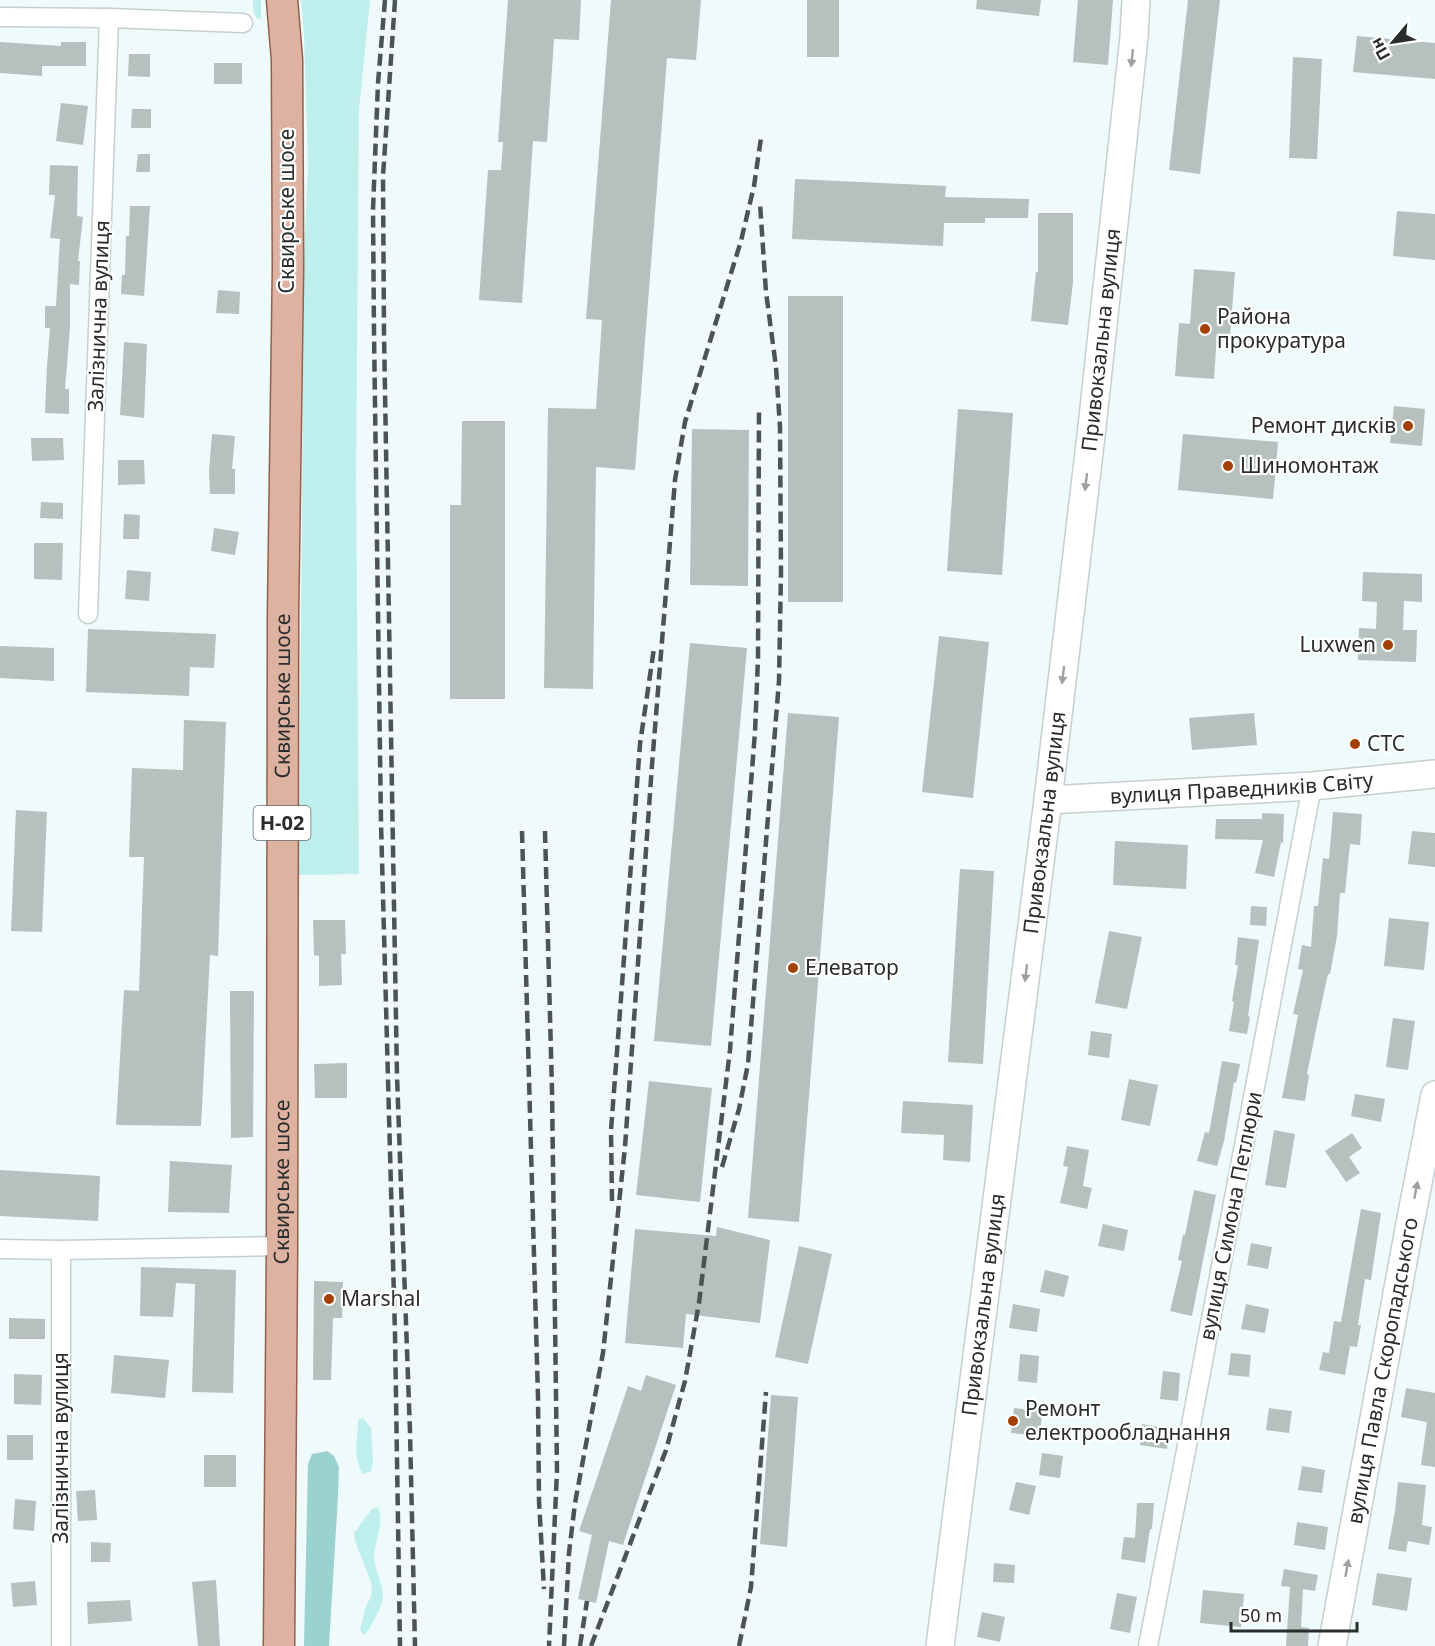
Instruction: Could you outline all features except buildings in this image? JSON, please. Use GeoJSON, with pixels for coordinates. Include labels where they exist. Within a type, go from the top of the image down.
{"type":"FeatureCollection","features":[{"type":"Feature","properties":{"kind":"main road","name":"Сквирське шосе"},"geometry":{"type":"LineString","coordinates":[[279,1646],[283,616],[288,267],[287,60],[282,0]]}},
{"type":"Feature","properties":{"kind":"street","name":"Привокзальна вулиця"},"geometry":{"type":"LineString","coordinates":[[940,1646],[1048,800],[1095,404],[1136,0]]}},
{"type":"Feature","properties":{"kind":"street"},"geometry":{"type":"LineString","coordinates":[[0,17],[243,23]]}},
{"type":"Feature","properties":{"kind":"street","name":"Залізнична вулиця"},"geometry":{"type":"LineString","coordinates":[[88,614],[109,18]]}},
{"type":"Feature","properties":{"kind":"street","name":"вулиця Праведників Світу"},"geometry":{"type":"LineString","coordinates":[[1048,800],[1312,786],[1435,774]]}},
{"type":"Feature","properties":{"kind":"street","name":"вулиця Симона Петлюри"},"geometry":{"type":"LineString","coordinates":[[1148,1646],[1312,786]]}},
{"type":"Feature","properties":{"kind":"street","name":"вулиця Павла Скоропадського"},"geometry":{"type":"LineString","coordinates":[[1332,1646],[1435,1095]]}},
{"type":"Feature","properties":{"kind":"street"},"geometry":{"type":"LineString","coordinates":[[0,1249],[282,1246]]}},
{"type":"Feature","properties":{"kind":"street","name":"Залізнична вулиця"},"geometry":{"type":"LineString","coordinates":[[61,1250],[61,1646]]}},
{"type":"Feature","properties":{"kind":"shaded area"},"geometry":{"type":"Polygon","coordinates":[[[253,0],[261,0],[261,18],[259,19],[254,14],[253,0]]]}},
{"type":"Feature","properties":{"kind":"shaded area"},"geometry":{"type":"Polygon","coordinates":[[[301,0],[370,0],[359,109],[356,474],[359,874],[299,875],[304,257],[308,165],[301,0]]]}},
{"type":"Feature","properties":{"kind":"shaded area"},"geometry":{"type":"Polygon","coordinates":[[[363,1418],[371,1428],[373,1463],[371,1471],[363,1474],[356,1448],[358,1420],[363,1418]]]}},
{"type":"Feature","properties":{"kind":"shaded area"},"geometry":{"type":"Polygon","coordinates":[[[327,1451],[334,1456],[339,1467],[329,1646],[304,1646],[308,1464],[312,1454],[327,1451]]]}},
{"type":"Feature","properties":{"kind":"shaded area"},"geometry":{"type":"Polygon","coordinates":[[[378,1507],[380,1527],[374,1558],[383,1598],[377,1616],[364,1635],[360,1630],[366,1606],[371,1597],[372,1585],[354,1533],[372,1509],[378,1507]]]}},
{"type":"Feature","properties":{"kind":"railway"},"geometry":{"type":"LineString","coordinates":[[385,0],[378,83],[373,210],[374,333],[381,823],[395,1334],[400,1646]]}},
{"type":"Feature","properties":{"kind":"railway"},"geometry":{"type":"LineString","coordinates":[[395,0],[383,176],[384,334],[397,1076],[415,1646]]}},
{"type":"Feature","properties":{"kind":"railway"},"geometry":{"type":"LineString","coordinates":[[564,1646],[569,1553],[575,1503],[603,1353],[625,1147],[675,480],[685,422],[741,241],[754,186],[761,138]]}},
{"type":"Feature","properties":{"kind":"railway"},"geometry":{"type":"LineString","coordinates":[[722,1167],[739,1109],[748,1064],[779,681],[780,427],[776,367],[766,292],[760,203]]}},
{"type":"Feature","properties":{"kind":"railway"},"geometry":{"type":"LineString","coordinates":[[591,1646],[666,1450],[685,1381],[699,1303],[730,1050],[755,732],[758,658],[759,409]]}},
{"type":"Feature","properties":{"kind":"railway"},"geometry":{"type":"LineString","coordinates":[[612,1201],[611,1130],[640,744],[654,648]]}},
{"type":"Feature","properties":{"kind":"railway"},"geometry":{"type":"LineString","coordinates":[[522,831],[539,1501],[544,1589]]}},
{"type":"Feature","properties":{"kind":"railway"},"geometry":{"type":"LineString","coordinates":[[545,831],[552,1090],[557,1471],[549,1646]]}},
{"type":"Feature","properties":{"kind":"railway"},"geometry":{"type":"LineString","coordinates":[[739,1646],[751,1587],[766,1392]]}},
{"type":"Feature","properties":{"kind":"railway"},"geometry":{"type":"LineString","coordinates":[[580,1646],[587,1601]]}},
{"type":"Feature","properties":{"kind":"place","name":"Района прокуратура"},"geometry":{"type":"Point","coordinates":[1205,329]}},
{"type":"Feature","properties":{"kind":"place","name":"Ремонт дисків"},"geometry":{"type":"Point","coordinates":[1408,426]}},
{"type":"Feature","properties":{"kind":"place","name":"Шиномонтаж"},"geometry":{"type":"Point","coordinates":[1228,466]}},
{"type":"Feature","properties":{"kind":"place","name":"Luxwen"},"geometry":{"type":"Point","coordinates":[1388,645]}},
{"type":"Feature","properties":{"kind":"place","name":"СТС"},"geometry":{"type":"Point","coordinates":[1355,744]}},
{"type":"Feature","properties":{"kind":"place","name":"Елеватор"},"geometry":{"type":"Point","coordinates":[793,968]}},
{"type":"Feature","properties":{"kind":"place","name":"Marshal"},"geometry":{"type":"Point","coordinates":[329,1299]}},
{"type":"Feature","properties":{"kind":"place","name":"Ремонт електрообладнання"},"geometry":{"type":"Point","coordinates":[1013,1421]}}]}
